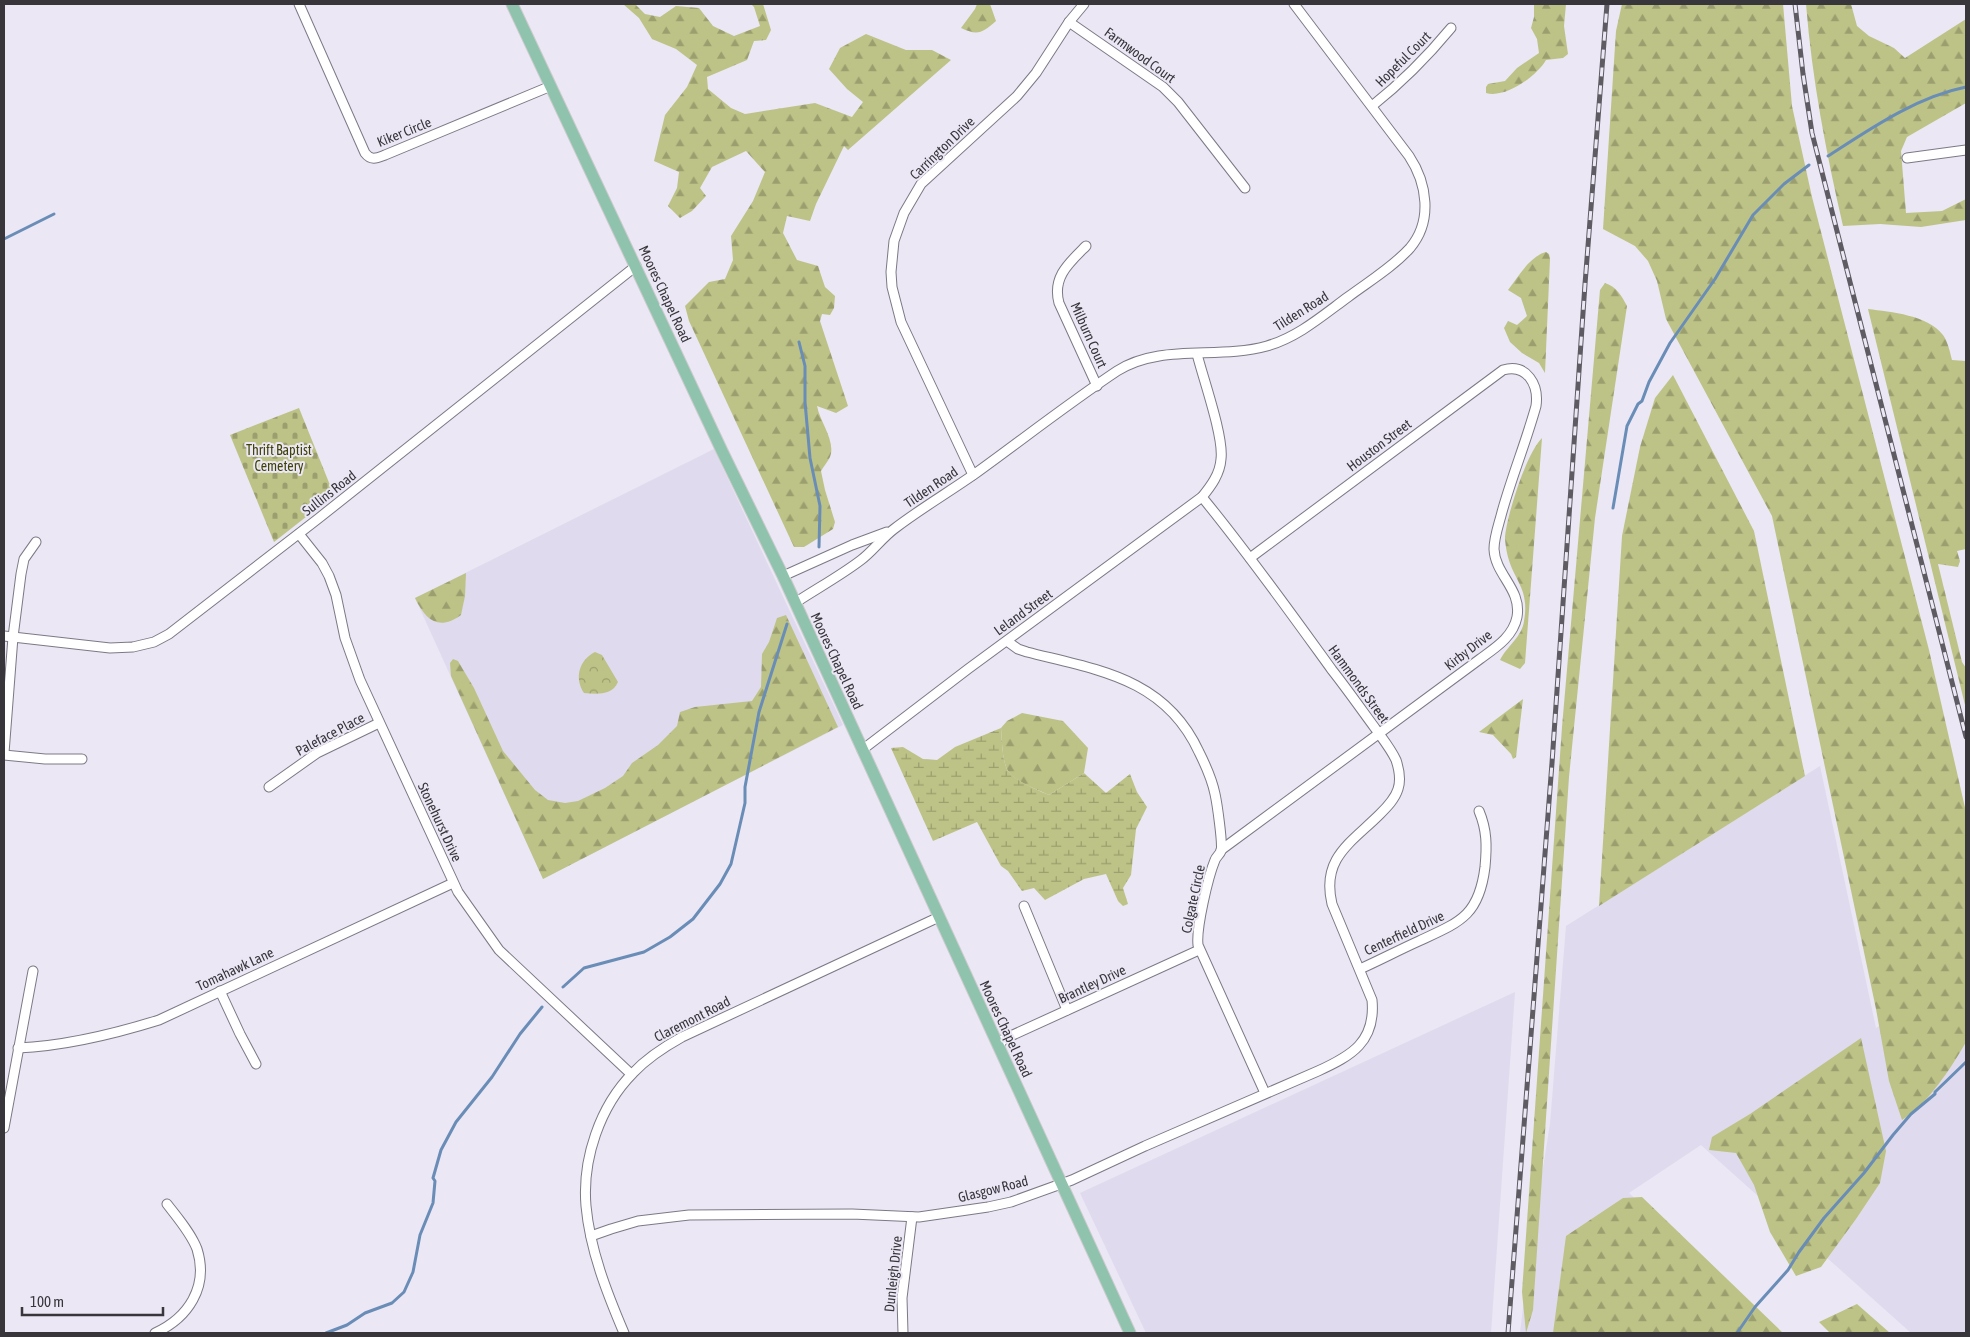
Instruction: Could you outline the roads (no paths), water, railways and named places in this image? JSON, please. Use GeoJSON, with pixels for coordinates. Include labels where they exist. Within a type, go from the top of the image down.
{"type":"FeatureCollection","features":[{"type":"Feature","properties":{"kind":"main road","name":"Moores Chapel Road"},"geometry":{"type":"LineString","coordinates":[[512,4],[795,603],[1130,1333]]}},
{"type":"Feature","properties":{"kind":"street","name":"Kiker Circle"},"geometry":{"type":"LineString","coordinates":[[299,4],[365,153],[369,158],[373,159],[386,155],[551,86]]}},
{"type":"Feature","properties":{"kind":"street","name":"Carrington Drive"},"geometry":{"type":"LineString","coordinates":[[973,475],[901,322],[892,286],[894,241],[904,213],[921,184],[1021,91],[1036,74],[1069,22],[1084,4]]}},
{"type":"Feature","properties":{"kind":"street","name":"Tilden Road"},"geometry":{"type":"LineString","coordinates":[[795,603],[862,560],[892,530],[973,475],[1118,371],[1140,360],[1164,356],[1245,351],[1267,346],[1288,338],[1309,326],[1411,247],[1421,228],[1424,217],[1426,204],[1422,178],[1410,156],[1294,4]]}},
{"type":"Feature","properties":{"kind":"street","name":"Farmwood Court"},"geometry":{"type":"LineString","coordinates":[[1069,22],[1163,87],[1178,102],[1245,188]]}},
{"type":"Feature","properties":{"kind":"street","name":"Hopeful Court"},"geometry":{"type":"LineString","coordinates":[[1372,106],[1400,83],[1451,28]]}},
{"type":"Feature","properties":{"kind":"street"},"geometry":{"type":"LineString","coordinates":[[1907,158],[1966,150]]}},
{"type":"Feature","properties":{"kind":"street","name":"Milburn Court"},"geometry":{"type":"LineString","coordinates":[[1086,246],[1060,275],[1057,284],[1057,296],[1097,386]]}},
{"type":"Feature","properties":{"kind":"street","name":"Sullins Road"},"geometry":{"type":"LineString","coordinates":[[8,636],[110,648],[132,647],[154,642],[182,625],[299,534],[636,266]]}},
{"type":"Feature","properties":{"kind":"street"},"geometry":{"type":"LineString","coordinates":[[1196,354],[1222,456],[1212,485],[1202,497]]}},
{"type":"Feature","properties":{"kind":"street","name":"Houston Street"},"geometry":{"type":"LineString","coordinates":[[1250,558],[1498,374],[1515,368],[1528,374]]}},
{"type":"Feature","properties":{"kind":"street","name":"Kirby Drive"},"geometry":{"type":"LineString","coordinates":[[1221,850],[1507,637],[1515,624],[1516,600],[1514,590],[1496,560],[1494,542],[1510,483],[1536,406],[1536,390],[1528,374]]}},
{"type":"Feature","properties":{"kind":"street","name":"Hammonds Street"},"geometry":{"type":"LineString","coordinates":[[1202,497],[1250,558],[1379,734],[1395,760],[1400,779],[1396,796],[1336,859],[1330,873],[1329,882],[1332,904],[1369,990],[1373,1009],[1366,1036]]}},
{"type":"Feature","properties":{"kind":"street","name":"Leland Street"},"geometry":{"type":"LineString","coordinates":[[862,750],[1202,497]]}},
{"type":"Feature","properties":{"kind":"street","name":"Tilden Road"},"geometry":{"type":"LineString","coordinates":[[782,576],[852,545],[892,530]]}},
{"type":"Feature","properties":{"kind":"street","name":"Stonehurst Drive"},"geometry":{"type":"LineString","coordinates":[[299,534],[322,563],[329,576],[353,662],[453,883],[471,912],[499,950],[631,1074]]}},
{"type":"Feature","properties":{"kind":"street"},"geometry":{"type":"LineString","coordinates":[[36,542],[24,559],[8,636],[4,754],[44,759],[82,759]]}},
{"type":"Feature","properties":{"kind":"street","name":"Colgate Circle"},"geometry":{"type":"LineString","coordinates":[[1007,641],[1027,652],[1089,667],[1127,679],[1154,695],[1166,705],[1186,728],[1207,769],[1217,803],[1221,850],[1215,860],[1210,876],[1198,930],[1199,950],[1266,1094]]}},
{"type":"Feature","properties":{"kind":"street","name":"Paleface Place"},"geometry":{"type":"LineString","coordinates":[[269,787],[317,753],[379,723]]}},
{"type":"Feature","properties":{"kind":"street","name":"Centerfield Drive"},"geometry":{"type":"LineString","coordinates":[[1360,969],[1456,924],[1470,910],[1481,891],[1486,852],[1486,832],[1479,811]]}},
{"type":"Feature","properties":{"kind":"street","name":"Tomahawk Lane"},"geometry":{"type":"LineString","coordinates":[[18,1048],[36,1048],[125,1031],[159,1020],[453,883]]}},
{"type":"Feature","properties":{"kind":"street"},"geometry":{"type":"LineString","coordinates":[[1024,906],[1066,1010]]}},
{"type":"Feature","properties":{"kind":"street","name":"Claremont Road"},"geometry":{"type":"LineString","coordinates":[[624,1333],[604,1283],[591,1236],[586,1190],[590,1155],[600,1124],[609,1106],[631,1074],[665,1047],[682,1037],[939,917]]}},
{"type":"Feature","properties":{"kind":"street","name":"Brantley Drive"},"geometry":{"type":"LineString","coordinates":[[998,1046],[1004,1039],[1199,950]]}},
{"type":"Feature","properties":{"kind":"street"},"geometry":{"type":"LineString","coordinates":[[4,1128],[32,971]]}},
{"type":"Feature","properties":{"kind":"street"},"geometry":{"type":"LineString","coordinates":[[220,991],[256,1064]]}},
{"type":"Feature","properties":{"kind":"street","name":"Glasgow Road"},"geometry":{"type":"LineString","coordinates":[[591,1236],[638,1222],[689,1215],[852,1214],[912,1216],[943,1214],[1011,1202],[1061,1184],[1343,1060],[1353,1053],[1366,1036]]}},
{"type":"Feature","properties":{"kind":"street"},"geometry":{"type":"LineString","coordinates":[[155,1333],[168,1327],[184,1314],[194,1297],[199,1279],[196,1248],[190,1236],[167,1204]]}},
{"type":"Feature","properties":{"kind":"street","name":"Dunleigh Drive"},"geometry":{"type":"LineString","coordinates":[[903,1333],[902,1298],[912,1216]]}},
{"type":"Feature","properties":{"kind":"waterway"},"geometry":{"type":"LineString","coordinates":[[1828,156],[1911,106],[1929,98],[1966,87]]}},
{"type":"Feature","properties":{"kind":"waterway"},"geometry":{"type":"LineString","coordinates":[[1613,508],[1627,426],[1638,404],[1642,401],[1649,382],[1670,343],[1715,279],[1753,215],[1784,184],[1809,165]]}},
{"type":"Feature","properties":{"kind":"waterway"},"geometry":{"type":"LineString","coordinates":[[4,239],[54,214]]}},
{"type":"Feature","properties":{"kind":"waterway"},"geometry":{"type":"LineString","coordinates":[[799,342],[805,366],[805,402],[810,458],[820,506],[819,547]]}},
{"type":"Feature","properties":{"kind":"waterway"},"geometry":{"type":"LineString","coordinates":[[563,987],[584,968],[644,952],[670,937],[693,919],[720,884],[731,864],[745,803],[745,787],[759,712],[787,624]]}},
{"type":"Feature","properties":{"kind":"waterway"},"geometry":{"type":"LineString","coordinates":[[326,1333],[347,1325],[365,1313],[392,1303],[404,1292],[413,1272],[420,1235],[433,1203],[435,1181],[433,1178],[441,1150],[456,1122],[492,1077],[520,1034],[542,1007]]}},
{"type":"Feature","properties":{"kind":"waterway"},"geometry":{"type":"LineString","coordinates":[[1737,1333],[1755,1307],[1788,1270],[1824,1218],[1864,1173],[1893,1135],[1911,1114],[1935,1094],[1966,1062]]}},
{"type":"Feature","properties":{"kind":"railway"},"geometry":{"type":"LineString","coordinates":[[1508,1333],[1552,763],[1585,284],[1607,4]]}},
{"type":"Feature","properties":{"kind":"railway"},"geometry":{"type":"LineString","coordinates":[[1795,4],[1812,133],[1966,737]]}},
{"type":"Feature","properties":{"kind":"park label","name":"Thrift Baptist Cemetery"},"geometry":{"type":"Point","coordinates":[279,458]}}]}
